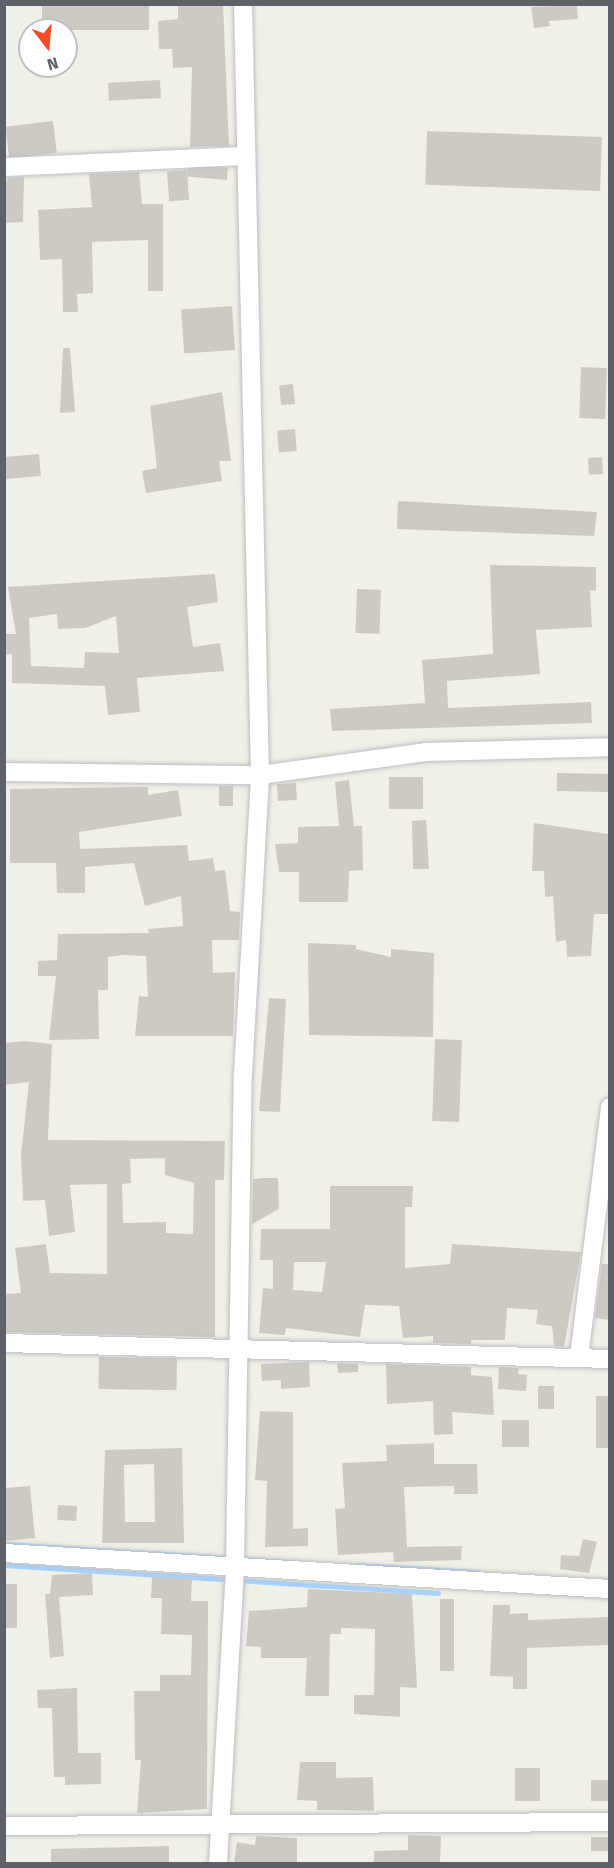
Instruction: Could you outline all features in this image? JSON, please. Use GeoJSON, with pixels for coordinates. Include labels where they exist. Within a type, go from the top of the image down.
{"type":"FeatureCollection","features":[{"type":"Feature","properties":{"kind":"street"},"geometry":{"type":"LineString","coordinates":[[218,1863],[235,1566],[243,1074],[260,775],[243,4]]}},
{"type":"Feature","properties":{"kind":"street"},"geometry":{"type":"LineString","coordinates":[[4,167],[246,156]]}},
{"type":"Feature","properties":{"kind":"street"},"geometry":{"type":"LineString","coordinates":[[4,772],[260,775],[425,752],[609,747]]}},
{"type":"Feature","properties":{"kind":"street"},"geometry":{"type":"LineString","coordinates":[[579,1358],[609,1107]]}},
{"type":"Feature","properties":{"kind":"street"},"geometry":{"type":"LineString","coordinates":[[4,1343],[239,1347],[609,1359]]}},
{"type":"Feature","properties":{"kind":"street"},"geometry":{"type":"LineString","coordinates":[[4,1553],[609,1589]]}},
{"type":"Feature","properties":{"kind":"street"},"geometry":{"type":"LineString","coordinates":[[4,1826],[609,1822]]}},
{"type":"Feature","properties":{"kind":"building"},"geometry":{"type":"Polygon","coordinates":[[[42,4],[149,4],[149,30],[78,30],[78,18],[42,18],[42,4]]]}},
{"type":"Feature","properties":{"kind":"building"},"geometry":{"type":"Polygon","coordinates":[[[178,4],[223,4],[229,146],[190,147],[192,67],[173,68],[172,49],[159,49],[158,21],[178,19],[178,4]]]}},
{"type":"Feature","properties":{"kind":"building"},"geometry":{"type":"Polygon","coordinates":[[[577,5],[578,19],[549,21],[550,26],[534,28],[531,7],[577,5]]]}},
{"type":"Feature","properties":{"kind":"building"},"geometry":{"type":"Polygon","coordinates":[[[160,80],[161,98],[109,101],[108,83],[160,80]]]}},
{"type":"Feature","properties":{"kind":"building"},"geometry":{"type":"Polygon","coordinates":[[[53,121],[57,153],[9,159],[5,127],[53,121]]]}},
{"type":"Feature","properties":{"kind":"building"},"geometry":{"type":"Polygon","coordinates":[[[427,131],[602,137],[600,191],[425,185],[427,131]]]}},
{"type":"Feature","properties":{"kind":"building"},"geometry":{"type":"Polygon","coordinates":[[[188,165],[228,168],[227,180],[187,176],[188,165]]]}},
{"type":"Feature","properties":{"kind":"building"},"geometry":{"type":"Polygon","coordinates":[[[187,170],[189,200],[169,201],[167,171],[187,170]]]}},
{"type":"Feature","properties":{"kind":"building"},"geometry":{"type":"Polygon","coordinates":[[[139,172],[142,204],[163,204],[163,291],[148,291],[148,240],[92,242],[93,293],[77,294],[78,312],[63,312],[62,259],[40,260],[38,210],[92,207],[89,174],[139,172]]]}},
{"type":"Feature","properties":{"kind":"building"},"geometry":{"type":"Polygon","coordinates":[[[24,177],[23,222],[4,223],[4,186],[8,178],[24,177]]]}},
{"type":"Feature","properties":{"kind":"building"},"geometry":{"type":"Polygon","coordinates":[[[232,306],[235,350],[184,353],[181,310],[232,306]]]}},
{"type":"Feature","properties":{"kind":"building"},"geometry":{"type":"Polygon","coordinates":[[[63,348],[70,348],[75,412],[60,413],[63,348]]]}},
{"type":"Feature","properties":{"kind":"building"},"geometry":{"type":"Polygon","coordinates":[[[581,367],[607,368],[605,419],[579,418],[581,367]]]}},
{"type":"Feature","properties":{"kind":"building"},"geometry":{"type":"Polygon","coordinates":[[[293,384],[295,404],[281,405],[279,385],[293,384]]]}},
{"type":"Feature","properties":{"kind":"building"},"geometry":{"type":"Polygon","coordinates":[[[222,392],[231,461],[219,461],[222,481],[146,493],[142,471],[157,468],[150,406],[222,392]]]}},
{"type":"Feature","properties":{"kind":"building"},"geometry":{"type":"Polygon","coordinates":[[[295,429],[297,451],[279,452],[277,431],[295,429]]]}},
{"type":"Feature","properties":{"kind":"building"},"geometry":{"type":"Polygon","coordinates":[[[39,454],[41,476],[6,479],[4,457],[39,454]]]}},
{"type":"Feature","properties":{"kind":"building"},"geometry":{"type":"Polygon","coordinates":[[[602,457],[603,474],[589,475],[588,458],[602,457]]]}},
{"type":"Feature","properties":{"kind":"building"},"geometry":{"type":"Polygon","coordinates":[[[398,501],[597,512],[594,536],[397,529],[398,501]]]}},
{"type":"Feature","properties":{"kind":"building"},"geometry":{"type":"Polygon","coordinates":[[[490,565],[596,567],[596,591],[590,590],[592,627],[536,630],[540,674],[447,681],[448,708],[591,702],[592,723],[332,731],[330,709],[425,703],[422,660],[493,654],[490,565]]]}},
{"type":"Feature","properties":{"kind":"building"},"geometry":{"type":"Polygon","coordinates":[[[215,574],[218,602],[187,607],[193,647],[220,643],[224,671],[137,678],[140,712],[108,715],[105,686],[12,683],[12,654],[4,655],[4,634],[16,634],[8,587],[215,574]],[[57,614],[29,618],[31,666],[84,668],[85,652],[119,653],[116,616],[85,628],[58,629],[57,614]]]}},
{"type":"Feature","properties":{"kind":"building"},"geometry":{"type":"Polygon","coordinates":[[[357,589],[381,590],[379,634],[355,633],[357,589]]]}},
{"type":"Feature","properties":{"kind":"building"},"geometry":{"type":"Polygon","coordinates":[[[557,773],[609,774],[609,792],[557,791],[557,773]]]}},
{"type":"Feature","properties":{"kind":"building"},"geometry":{"type":"Polygon","coordinates":[[[389,777],[423,777],[423,809],[389,809],[389,777]]]}},
{"type":"Feature","properties":{"kind":"building"},"geometry":{"type":"Polygon","coordinates":[[[349,780],[354,826],[362,826],[363,870],[349,871],[348,902],[299,902],[299,872],[279,872],[275,844],[298,843],[298,827],[339,826],[335,782],[349,780]]]}},
{"type":"Feature","properties":{"kind":"building"},"geometry":{"type":"Polygon","coordinates":[[[296,783],[297,800],[278,801],[277,784],[296,783]]]}},
{"type":"Feature","properties":{"kind":"building"},"geometry":{"type":"Polygon","coordinates":[[[219,786],[233,786],[233,806],[219,806],[219,786]]]}},
{"type":"Feature","properties":{"kind":"building"},"geometry":{"type":"Polygon","coordinates":[[[148,787],[148,795],[178,790],[182,816],[79,832],[80,849],[187,845],[189,861],[213,858],[215,871],[225,870],[230,911],[240,912],[239,940],[212,940],[213,973],[235,972],[233,1036],[135,1036],[139,996],[148,997],[146,956],[122,955],[108,957],[108,990],[98,990],[99,1039],[49,1040],[56,976],[38,976],[38,961],[57,960],[58,934],[149,933],[148,929],[183,926],[181,896],[145,906],[134,863],[85,867],[85,893],[57,893],[56,863],[10,863],[10,789],[148,787]]]}},
{"type":"Feature","properties":{"kind":"building"},"geometry":{"type":"Polygon","coordinates":[[[426,820],[429,869],[413,869],[412,821],[426,820]]]}},
{"type":"Feature","properties":{"kind":"building"},"geometry":{"type":"Polygon","coordinates":[[[534,823],[609,834],[609,914],[594,914],[591,956],[567,957],[566,940],[556,942],[553,896],[545,897],[544,871],[532,871],[534,823]]]}},
{"type":"Feature","properties":{"kind":"building"},"geometry":{"type":"Polygon","coordinates":[[[308,943],[356,945],[356,949],[391,957],[391,949],[434,953],[433,1037],[309,1035],[308,943]]]}},
{"type":"Feature","properties":{"kind":"building"},"geometry":{"type":"Polygon","coordinates":[[[269,998],[286,999],[280,1112],[259,1111],[269,998]]]}},
{"type":"Feature","properties":{"kind":"building"},"geometry":{"type":"Polygon","coordinates":[[[435,1039],[462,1040],[459,1122],[432,1121],[435,1039]]]}},
{"type":"Feature","properties":{"kind":"building"},"geometry":{"type":"Polygon","coordinates":[[[25,1041],[52,1044],[48,1140],[225,1141],[224,1180],[215,1180],[215,1337],[4,1332],[4,1294],[21,1293],[15,1248],[46,1244],[50,1273],[107,1274],[107,1184],[70,1185],[75,1232],[49,1236],[45,1200],[23,1201],[21,1154],[29,1082],[4,1085],[4,1043],[25,1041]],[[165,1158],[130,1159],[131,1183],[122,1184],[123,1223],[166,1222],[166,1233],[193,1234],[194,1183],[165,1175],[165,1158]]]}},
{"type":"Feature","properties":{"kind":"building"},"geometry":{"type":"Polygon","coordinates":[[[278,1178],[279,1209],[252,1224],[253,1179],[278,1178]]]}},
{"type":"Feature","properties":{"kind":"building"},"geometry":{"type":"Polygon","coordinates":[[[330,1186],[413,1186],[412,1207],[405,1207],[405,1268],[450,1264],[452,1244],[581,1252],[564,1347],[554,1346],[552,1326],[536,1324],[538,1310],[507,1308],[505,1340],[471,1340],[471,1344],[433,1343],[433,1336],[403,1338],[399,1306],[365,1305],[360,1337],[286,1328],[285,1335],[259,1333],[263,1288],[273,1289],[273,1260],[260,1260],[261,1229],[330,1229],[330,1186]],[[294,1262],[293,1290],[322,1292],[326,1262],[294,1262]]]}},
{"type":"Feature","properties":{"kind":"building"},"geometry":{"type":"Polygon","coordinates":[[[602,1264],[609,1264],[609,1320],[595,1318],[602,1264]]]}},
{"type":"Feature","properties":{"kind":"building"},"geometry":{"type":"Polygon","coordinates":[[[99,1357],[177,1358],[176,1390],[98,1389],[99,1357]]]}},
{"type":"Feature","properties":{"kind":"building"},"geometry":{"type":"Polygon","coordinates":[[[309,1362],[310,1387],[281,1389],[281,1380],[262,1381],[261,1364],[309,1362]]]}},
{"type":"Feature","properties":{"kind":"building"},"geometry":{"type":"Polygon","coordinates":[[[337,1363],[358,1364],[358,1372],[338,1373],[337,1363]]]}},
{"type":"Feature","properties":{"kind":"building"},"geometry":{"type":"Polygon","coordinates":[[[386,1364],[471,1367],[471,1375],[492,1377],[494,1415],[452,1412],[453,1434],[434,1435],[433,1401],[387,1404],[386,1364]]]}},
{"type":"Feature","properties":{"kind":"building"},"geometry":{"type":"Polygon","coordinates":[[[499,1367],[519,1368],[518,1374],[527,1375],[526,1391],[498,1389],[499,1367]]]}},
{"type":"Feature","properties":{"kind":"building"},"geometry":{"type":"Polygon","coordinates":[[[538,1386],[554,1386],[554,1409],[538,1409],[538,1386]]]}},
{"type":"Feature","properties":{"kind":"building"},"geometry":{"type":"Polygon","coordinates":[[[596,1396],[609,1396],[609,1448],[596,1448],[596,1396]]]}},
{"type":"Feature","properties":{"kind":"building"},"geometry":{"type":"Polygon","coordinates":[[[260,1411],[293,1412],[293,1529],[308,1528],[308,1546],[265,1547],[267,1481],[255,1480],[260,1411]]]}},
{"type":"Feature","properties":{"kind":"building"},"geometry":{"type":"Polygon","coordinates":[[[502,1420],[529,1420],[529,1447],[502,1447],[502,1420]]]}},
{"type":"Feature","properties":{"kind":"building"},"geometry":{"type":"Polygon","coordinates":[[[434,1443],[434,1464],[477,1464],[478,1494],[454,1494],[454,1486],[404,1487],[407,1547],[462,1546],[461,1560],[394,1562],[393,1552],[338,1555],[335,1509],[345,1508],[342,1463],[387,1461],[386,1445],[434,1443]]]}},
{"type":"Feature","properties":{"kind":"building"},"geometry":{"type":"Polygon","coordinates":[[[182,1448],[184,1543],[102,1543],[105,1450],[182,1448]],[[154,1464],[124,1465],[125,1522],[155,1522],[154,1464]]]}},
{"type":"Feature","properties":{"kind":"building"},"geometry":{"type":"Polygon","coordinates":[[[30,1486],[35,1538],[4,1541],[4,1488],[30,1486]]]}},
{"type":"Feature","properties":{"kind":"building"},"geometry":{"type":"Polygon","coordinates":[[[58,1505],[77,1506],[76,1521],[57,1520],[58,1505]]]}},
{"type":"Feature","properties":{"kind":"building"},"geometry":{"type":"Polygon","coordinates":[[[583,1539],[597,1542],[589,1573],[560,1569],[561,1555],[579,1556],[583,1539]]]}},
{"type":"Feature","properties":{"kind":"building"},"geometry":{"type":"Polygon","coordinates":[[[92,1573],[93,1595],[59,1597],[64,1656],[50,1658],[45,1594],[50,1594],[52,1575],[92,1573]]]}},
{"type":"Feature","properties":{"kind":"building"},"geometry":{"type":"Polygon","coordinates":[[[152,1577],[192,1579],[191,1601],[208,1601],[207,1809],[137,1813],[141,1760],[135,1760],[134,1691],[160,1691],[160,1675],[191,1675],[192,1635],[161,1634],[162,1598],[151,1598],[152,1577]]]}},
{"type":"Feature","properties":{"kind":"building"},"geometry":{"type":"Polygon","coordinates":[[[4,1584],[17,1584],[17,1628],[4,1628],[4,1584]]]}},
{"type":"Feature","properties":{"kind":"building"},"geometry":{"type":"Polygon","coordinates":[[[308,1589],[412,1594],[417,1688],[400,1687],[400,1717],[354,1714],[354,1695],[374,1695],[375,1629],[341,1628],[341,1634],[330,1634],[329,1696],[305,1696],[307,1658],[261,1658],[261,1647],[246,1646],[249,1611],[307,1607],[308,1589]]]}},
{"type":"Feature","properties":{"kind":"building"},"geometry":{"type":"Polygon","coordinates":[[[440,1599],[454,1599],[454,1671],[440,1671],[440,1599]]]}},
{"type":"Feature","properties":{"kind":"building"},"geometry":{"type":"Polygon","coordinates":[[[493,1605],[510,1605],[510,1614],[528,1613],[528,1620],[609,1617],[609,1645],[527,1648],[527,1689],[513,1689],[513,1677],[490,1676],[493,1605]]]}},
{"type":"Feature","properties":{"kind":"building"},"geometry":{"type":"Polygon","coordinates":[[[77,1688],[78,1753],[101,1753],[101,1784],[65,1785],[65,1777],[54,1777],[52,1708],[38,1708],[37,1690],[77,1688]]]}},
{"type":"Feature","properties":{"kind":"building"},"geometry":{"type":"Polygon","coordinates":[[[300,1762],[336,1762],[336,1778],[373,1777],[374,1811],[317,1810],[317,1801],[297,1800],[300,1762]]]}},
{"type":"Feature","properties":{"kind":"building"},"geometry":{"type":"Polygon","coordinates":[[[515,1768],[540,1768],[540,1801],[515,1801],[515,1768]]]}},
{"type":"Feature","properties":{"kind":"building"},"geometry":{"type":"Polygon","coordinates":[[[591,1780],[609,1780],[609,1801],[591,1801],[591,1780]]]}},
{"type":"Feature","properties":{"kind":"building"},"geometry":{"type":"Polygon","coordinates":[[[408,1835],[441,1836],[440,1863],[374,1863],[374,1851],[408,1850],[408,1835]]]}},
{"type":"Feature","properties":{"kind":"building"},"geometry":{"type":"Polygon","coordinates":[[[256,1836],[297,1838],[297,1863],[234,1863],[237,1842],[255,1845],[256,1836]]]}},
{"type":"Feature","properties":{"kind":"building"},"geometry":{"type":"Polygon","coordinates":[[[591,1837],[609,1837],[609,1851],[591,1851],[591,1837]]]}},
{"type":"Feature","properties":{"kind":"building"},"geometry":{"type":"Polygon","coordinates":[[[169,1846],[169,1863],[51,1863],[51,1849],[169,1846]]]}},
{"type":"Feature","properties":{"kind":"waterway"},"geometry":{"type":"LineString","coordinates":[[4,1544],[294,1562]]}},
{"type":"Feature","properties":{"kind":"waterway"},"geometry":{"type":"LineString","coordinates":[[4,1565],[438,1593]]}},
{"type":"Feature","properties":{"kind":"waterway"},"geometry":{"type":"LineString","coordinates":[[358,1565],[477,1572]]}}]}
